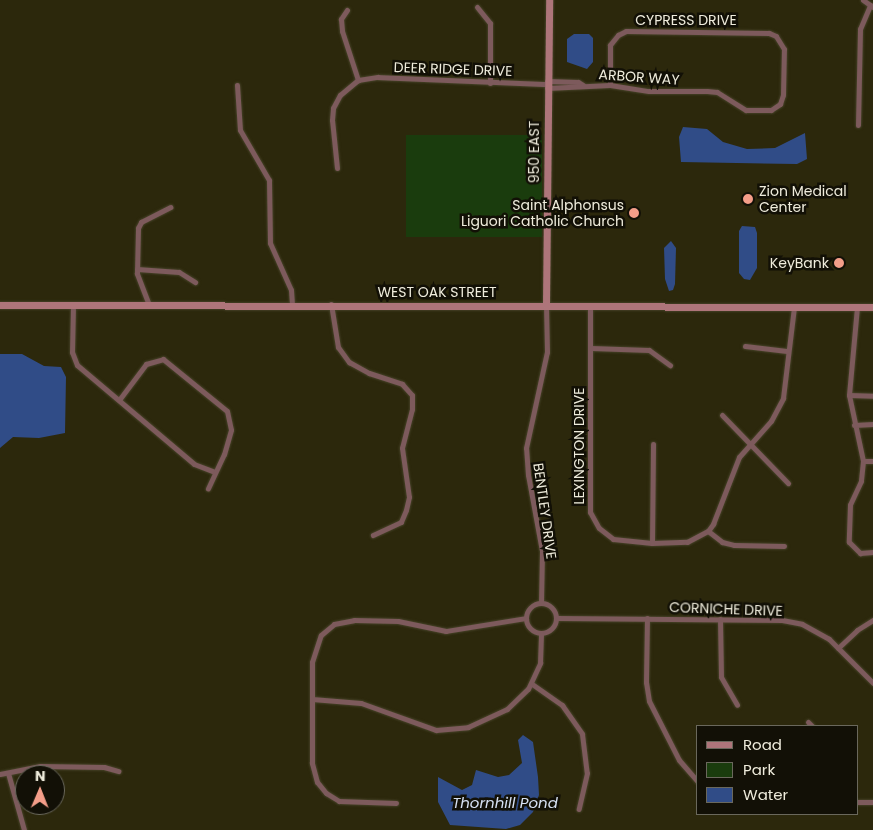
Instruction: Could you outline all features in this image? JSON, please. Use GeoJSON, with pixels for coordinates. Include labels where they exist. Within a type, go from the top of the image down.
{"type":"FeatureCollection","features":[{"type":"Feature","properties":{"kind":"main road","name":"950 EAST"},"geometry":{"type":"LineString","coordinates":[[546,305],[549,0]]}},
{"type":"Feature","properties":{"kind":"main road","name":"WEST OAK STREET"},"geometry":{"type":"LineString","coordinates":[[0,305],[590,304],[873,307]]}},
{"type":"Feature","properties":{"kind":"street"},"geometry":{"type":"LineString","coordinates":[[858,125],[860,29],[871,6],[863,0]]}},
{"type":"Feature","properties":{"kind":"street"},"geometry":{"type":"LineString","coordinates":[[477,7],[490,23],[490,83]]}},
{"type":"Feature","properties":{"kind":"street"},"geometry":{"type":"LineString","coordinates":[[337,168],[332,120],[334,108],[343,91],[358,80],[342,31],[341,19],[348,10]]}},
{"type":"Feature","properties":{"kind":"street","name":"CYPRESS DRIVE"},"geometry":{"type":"LineString","coordinates":[[610,85],[610,45],[626,31],[762,32],[776,36],[784,49],[783,95],[776,107]]}},
{"type":"Feature","properties":{"kind":"street","name":"DEER RIDGE DRIVE"},"geometry":{"type":"LineString","coordinates":[[358,80],[378,77],[547,84]]}},
{"type":"Feature","properties":{"kind":"street","name":"ARBOR WAY"},"geometry":{"type":"LineString","coordinates":[[547,84],[578,82],[583,85],[610,85],[649,91],[717,92],[746,110],[776,107]]}},
{"type":"Feature","properties":{"kind":"street"},"geometry":{"type":"LineString","coordinates":[[237,85],[240,130],[269,180],[270,243],[292,290],[292,306]]}},
{"type":"Feature","properties":{"kind":"street"},"geometry":{"type":"LineString","coordinates":[[149,305],[139,283],[137,269],[141,222],[170,207]]}},
{"type":"Feature","properties":{"kind":"street"},"geometry":{"type":"LineString","coordinates":[[137,269],[179,272],[195,282]]}},
{"type":"Feature","properties":{"kind":"street"},"geometry":{"type":"LineString","coordinates":[[332,304],[338,347],[349,362],[369,373],[402,384],[412,395],[412,409],[402,448],[409,497],[406,510],[401,522],[373,535]]}},
{"type":"Feature","properties":{"kind":"street","name":"LEXINGTON DRIVE"},"geometry":{"type":"LineString","coordinates":[[590,304],[590,512],[599,528],[613,539],[687,542],[708,531]]}},
{"type":"Feature","properties":{"kind":"street"},"geometry":{"type":"LineString","coordinates":[[73,305],[74,360],[194,464],[215,472]]}},
{"type":"Feature","properties":{"kind":"street","name":"BENTLEY DRIVE"},"geometry":{"type":"LineString","coordinates":[[541,603],[542,551],[526,448],[547,352],[546,305]]}},
{"type":"Feature","properties":{"kind":"street"},"geometry":{"type":"LineString","coordinates":[[784,546],[734,545],[722,542],[708,531],[739,457],[771,421],[783,398],[787,352],[794,307]]}},
{"type":"Feature","properties":{"kind":"street"},"geometry":{"type":"LineString","coordinates":[[857,307],[849,395],[863,461],[860,481],[850,505],[849,542],[860,553],[873,552]]}},
{"type":"Feature","properties":{"kind":"street"},"geometry":{"type":"LineString","coordinates":[[745,346],[787,352]]}},
{"type":"Feature","properties":{"kind":"street"},"geometry":{"type":"LineString","coordinates":[[590,348],[649,350],[670,365]]}},
{"type":"Feature","properties":{"kind":"street"},"geometry":{"type":"LineString","coordinates":[[119,400],[146,364],[156,359],[168,362],[230,417],[231,430],[224,454],[208,488]]}},
{"type":"Feature","properties":{"kind":"street"},"geometry":{"type":"LineString","coordinates":[[849,395],[873,396]]}},
{"type":"Feature","properties":{"kind":"street"},"geometry":{"type":"LineString","coordinates":[[722,415],[788,483]]}},
{"type":"Feature","properties":{"kind":"street"},"geometry":{"type":"LineString","coordinates":[[854,425],[873,424]]}},
{"type":"Feature","properties":{"kind":"street"},"geometry":{"type":"LineString","coordinates":[[652,542],[654,444]]}},
{"type":"Feature","properties":{"kind":"street"},"geometry":{"type":"LineString","coordinates":[[863,461],[873,461]]}},
{"type":"Feature","properties":{"kind":"street"},"geometry":{"type":"LineString","coordinates":[[541,603],[551,606],[557,618],[552,629],[541,633],[529,628],[526,618],[530,607],[541,603]]}},
{"type":"Feature","properties":{"kind":"street"},"geometry":{"type":"LineString","coordinates":[[396,803],[348,802],[332,797],[321,788],[312,769],[314,647],[321,635],[334,624],[385,619],[453,631],[502,619],[526,618]]}},
{"type":"Feature","properties":{"kind":"street","name":"CORNICHE DRIVE"},"geometry":{"type":"LineString","coordinates":[[557,618],[782,620],[802,624],[838,648],[873,683]]}},
{"type":"Feature","properties":{"kind":"street"},"geometry":{"type":"LineString","coordinates":[[646,618],[646,682],[650,701],[679,760],[696,780]]}},
{"type":"Feature","properties":{"kind":"street"},"geometry":{"type":"LineString","coordinates":[[720,619],[722,677],[738,706]]}},
{"type":"Feature","properties":{"kind":"street"},"geometry":{"type":"LineString","coordinates":[[838,648],[857,630],[873,620]]}},
{"type":"Feature","properties":{"kind":"street"},"geometry":{"type":"LineString","coordinates":[[312,699],[354,701],[419,726],[445,731],[474,725],[507,708],[532,684],[540,662],[541,633]]}},
{"type":"Feature","properties":{"kind":"street"},"geometry":{"type":"LineString","coordinates":[[532,684],[562,705],[582,734],[587,773],[579,809]]}},
{"type":"Feature","properties":{"kind":"street"},"geometry":{"type":"LineString","coordinates":[[0,774],[40,766],[104,766],[118,771]]}},
{"type":"Feature","properties":{"kind":"street"},"geometry":{"type":"LineString","coordinates":[[8,772],[24,830]]}},
{"type":"Feature","properties":{"kind":"street"},"geometry":{"type":"LineString","coordinates":[[858,802],[873,802]]}},
{"type":"Feature","properties":{"kind":"green space"},"geometry":{"type":"Polygon","coordinates":[[[406,135],[542,135],[542,237],[406,237],[406,135]]]}},
{"type":"Feature","properties":{"kind":"water"},"geometry":{"type":"Polygon","coordinates":[[[574,34],[589,34],[593,38],[593,62],[587,69],[567,62],[567,39],[574,34]]]}},
{"type":"Feature","properties":{"kind":"water"},"geometry":{"type":"Polygon","coordinates":[[[683,127],[707,129],[723,142],[747,149],[775,148],[805,133],[807,159],[797,164],[681,162],[679,137],[683,127]]]}},
{"type":"Feature","properties":{"kind":"water"},"geometry":{"type":"Polygon","coordinates":[[[742,226],[755,227],[757,233],[757,268],[750,280],[744,279],[739,273],[739,231],[742,226]]]}},
{"type":"Feature","properties":{"kind":"water"},"geometry":{"type":"Polygon","coordinates":[[[671,241],[676,248],[675,284],[673,290],[669,291],[665,279],[664,248],[671,241]]]}},
{"type":"Feature","properties":{"kind":"water"},"geometry":{"type":"Polygon","coordinates":[[[0,354],[22,354],[44,366],[61,367],[66,377],[65,433],[39,438],[13,437],[0,448],[0,354]]]}},
{"type":"Feature","properties":{"kind":"water","name":"Thornhill Pond"},"geometry":{"type":"Polygon","coordinates":[[[523,735],[533,742],[538,777],[539,795],[533,812],[520,825],[506,829],[450,825],[438,802],[438,777],[462,790],[472,785],[476,770],[498,777],[509,775],[522,763],[518,740],[523,735]]]}},
{"type":"Feature","properties":{"kind":"place","name":"Zion Medical Center"},"geometry":{"type":"Point","coordinates":[748,199]}},
{"type":"Feature","properties":{"kind":"place","name":"Saint Alphonsus Liguori Catholic Church"},"geometry":{"type":"Point","coordinates":[634,213]}},
{"type":"Feature","properties":{"kind":"place","name":"KeyBank"},"geometry":{"type":"Point","coordinates":[839,263]}}]}
